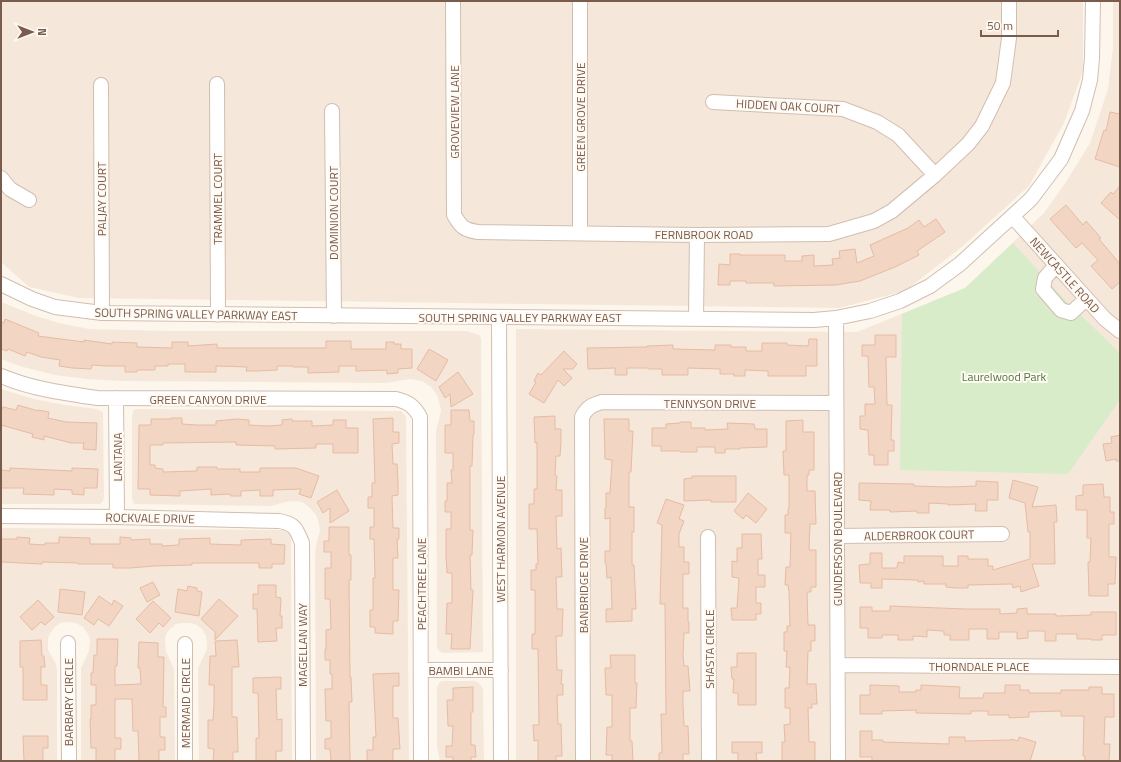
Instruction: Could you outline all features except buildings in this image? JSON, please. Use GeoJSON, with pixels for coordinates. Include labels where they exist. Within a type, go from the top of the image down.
{"type":"FeatureCollection","features":[{"type":"Feature","properties":{"kind":"street","name":"GROVEVIEW LANE"},"geometry":{"type":"LineString","coordinates":[[453,1],[454,215],[458,223]]}},
{"type":"Feature","properties":{"kind":"street","name":"GREEN GROVE DRIVE"},"geometry":{"type":"LineString","coordinates":[[580,1],[580,233]]}},
{"type":"Feature","properties":{"kind":"street","name":"FERNBROOK ROAD"},"geometry":{"type":"LineString","coordinates":[[458,223],[466,230],[478,232],[829,234],[874,221],[892,211],[935,175],[968,144],[982,126],[1003,83],[1009,38],[1009,1]]}},
{"type":"Feature","properties":{"kind":"street","name":"SOUTH SPRING VALLEY PARKWAY EAST"},"geometry":{"type":"LineString","coordinates":[[1,284],[32,299],[55,307],[102,313],[814,320],[836,318],[870,311],[900,301],[930,286],[960,264],[1031,199],[1061,159],[1082,111],[1090,80],[1093,1]]}},
{"type":"Feature","properties":{"kind":"street","name":"TRAMMEL COURT"},"geometry":{"type":"LineString","coordinates":[[217,84],[218,315]]}},
{"type":"Feature","properties":{"kind":"street","name":"PALJAY COURT"},"geometry":{"type":"LineString","coordinates":[[101,85],[102,313]]}},
{"type":"Feature","properties":{"kind":"street","name":"HIDDEN OAK COURT"},"geometry":{"type":"LineString","coordinates":[[713,102],[843,109],[877,122],[898,136],[935,175]]}},
{"type":"Feature","properties":{"kind":"street","name":"DOMINION COURT"},"geometry":{"type":"LineString","coordinates":[[332,111],[334,316]]}},
{"type":"Feature","properties":{"kind":"street"},"geometry":{"type":"LineString","coordinates":[[1,178],[10,189],[29,200]]}},
{"type":"Feature","properties":{"kind":"street","name":"NEWCASTLE ROAD"},"geometry":{"type":"LineString","coordinates":[[1013,217],[1105,320],[1120,331]]}},
{"type":"Feature","properties":{"kind":"street"},"geometry":{"type":"LineString","coordinates":[[696,319],[697,234]]}},
{"type":"Feature","properties":{"kind":"street"},"geometry":{"type":"LineString","coordinates":[[1056,265],[1045,278],[1043,289],[1052,301],[1061,310],[1071,313],[1086,299]]}},
{"type":"Feature","properties":{"kind":"street","name":"WEST HARMON AVENUE"},"geometry":{"type":"LineString","coordinates":[[499,317],[501,761]]}},
{"type":"Feature","properties":{"kind":"street","name":"GUNDERSON BOULEVARD"},"geometry":{"type":"LineString","coordinates":[[836,318],[838,761]]}},
{"type":"Feature","properties":{"kind":"street","name":"GREEN CANYON DRIVE"},"geometry":{"type":"LineString","coordinates":[[1,376],[20,384],[47,391],[97,398],[396,399],[407,402],[415,409]]}},
{"type":"Feature","properties":{"kind":"street","name":"LANTANA"},"geometry":{"type":"LineString","coordinates":[[116,398],[117,517]]}},
{"type":"Feature","properties":{"kind":"street","name":"TENNYSON DRIVE"},"geometry":{"type":"LineString","coordinates":[[586,410],[592,404],[602,402],[836,404]]}},
{"type":"Feature","properties":{"kind":"street","name":"PEACHTREE LANE"},"geometry":{"type":"LineString","coordinates":[[415,409],[420,417],[421,761]]}},
{"type":"Feature","properties":{"kind":"street","name":"BANBRIDGE DRIVE"},"geometry":{"type":"LineString","coordinates":[[583,761],[582,417],[586,410]]}},
{"type":"Feature","properties":{"kind":"street","name":"ROCKVALE DRIVE"},"geometry":{"type":"LineString","coordinates":[[1,516],[279,521],[289,523],[297,529]]}},
{"type":"Feature","properties":{"kind":"street","name":"MAGELLAN WAY"},"geometry":{"type":"LineString","coordinates":[[297,529],[302,543],[302,761]]}},
{"type":"Feature","properties":{"kind":"street","name":"ALDERBROOK COURT"},"geometry":{"type":"LineString","coordinates":[[837,536],[1002,534]]}},
{"type":"Feature","properties":{"kind":"street","name":"SHASTA CIRCLE"},"geometry":{"type":"LineString","coordinates":[[708,537],[709,761]]}},
{"type":"Feature","properties":{"kind":"street","name":"BARBARY CIRCLE"},"geometry":{"type":"LineString","coordinates":[[68,643],[69,761]]}},
{"type":"Feature","properties":{"kind":"street","name":"MERMAID CIRCLE"},"geometry":{"type":"LineString","coordinates":[[186,644],[186,761]]}},
{"type":"Feature","properties":{"kind":"street","name":"THORNDALE PLACE"},"geometry":{"type":"LineString","coordinates":[[838,665],[1120,667]]}},
{"type":"Feature","properties":{"kind":"street","name":"BAMBI LANE"},"geometry":{"type":"LineString","coordinates":[[421,670],[501,670]]}},
{"type":"Feature","properties":{"kind":"shaded area"},"geometry":{"type":"Polygon","coordinates":[[[1,1],[1083,1],[1083,71],[1064,123],[1029,186],[963,246],[905,291],[839,308],[79,298],[29,287],[1,262],[1,1]]]}},
{"type":"Feature","properties":{"kind":"shaded area"},"geometry":{"type":"Polygon","coordinates":[[[1113,1],[1120,1],[1120,761],[516,761],[516,329],[857,332],[965,288],[1044,213],[1066,182],[1090,143],[1108,89],[1113,47],[1113,1]]]}},
{"type":"Feature","properties":{"kind":"shaded area"},"geometry":{"type":"Polygon","coordinates":[[[1,302],[36,316],[59,323],[89,329],[169,331],[467,331],[479,335],[481,338],[483,652],[444,653],[440,652],[437,648],[436,431],[441,411],[437,395],[431,387],[422,381],[410,379],[385,383],[122,381],[55,375],[23,367],[1,359],[1,302]]]}},
{"type":"Feature","properties":{"kind":"shaded area"},"geometry":{"type":"Polygon","coordinates":[[[1,389],[34,399],[96,409],[103,412],[104,496],[103,501],[100,504],[1,504],[1,389]]]}},
{"type":"Feature","properties":{"kind":"shaded area"},"geometry":{"type":"Polygon","coordinates":[[[134,410],[401,411],[406,416],[409,761],[316,761],[315,558],[316,545],[320,531],[316,515],[302,502],[293,501],[271,506],[134,504],[132,499],[132,415],[134,410]]]}},
{"type":"Feature","properties":{"kind":"shaded area"},"geometry":{"type":"Polygon","coordinates":[[[1,528],[282,530],[288,532],[291,537],[292,761],[199,761],[198,668],[207,649],[207,644],[206,636],[202,629],[197,625],[182,623],[176,624],[170,629],[166,634],[165,640],[166,651],[174,669],[175,761],[81,761],[81,668],[89,651],[90,640],[83,627],[76,623],[67,622],[60,623],[55,627],[48,638],[48,650],[56,664],[57,670],[57,761],[1,761],[1,528]]]}},
{"type":"Feature","properties":{"kind":"shaded area"},"geometry":{"type":"Polygon","coordinates":[[[475,681],[482,687],[484,761],[440,761],[437,746],[437,687],[440,682],[475,681]]]}},
{"type":"Feature","properties":{"kind":"green space","name":"Laurelwood Park"},"geometry":{"type":"Polygon","coordinates":[[[1013,243],[1066,301],[1120,353],[1120,400],[1068,474],[900,470],[902,314],[965,288],[1013,243]]]}}]}
